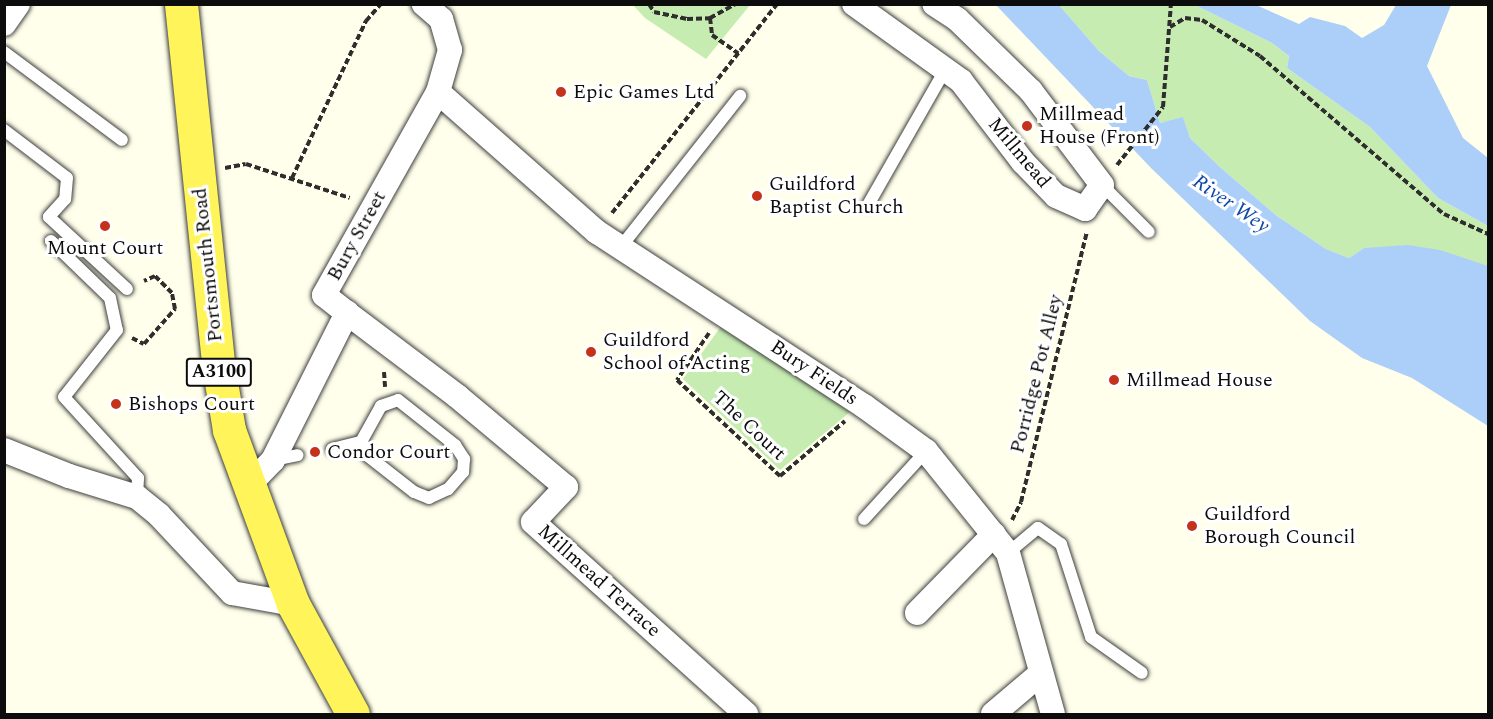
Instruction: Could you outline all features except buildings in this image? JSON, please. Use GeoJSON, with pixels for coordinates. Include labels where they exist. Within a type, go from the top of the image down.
{"type":"FeatureCollection","features":[{"type":"Feature","properties":{"kind":"main road","name":"Portsmouth Road"},"geometry":{"type":"LineString","coordinates":[[181,4],[219,370],[229,430],[247,487],[293,604],[352,714]]}},
{"type":"Feature","properties":{"kind":"street"},"geometry":{"type":"LineString","coordinates":[[4,24],[18,4]]}},
{"type":"Feature","properties":{"kind":"street","name":"Bury Street"},"geometry":{"type":"LineString","coordinates":[[247,487],[273,460],[347,313],[324,296],[438,92],[450,51],[441,19],[424,4]]}},
{"type":"Feature","properties":{"kind":"street","name":"Millmead"},"geometry":{"type":"LineString","coordinates":[[854,4],[961,81],[1023,162],[1056,196],[1085,209]]}},
{"type":"Feature","properties":{"kind":"street"},"geometry":{"type":"LineString","coordinates":[[933,4],[957,19],[1031,91],[1102,184],[1085,209]]}},
{"type":"Feature","properties":{"kind":"street","name":"Bury Fields"},"geometry":{"type":"LineString","coordinates":[[438,92],[597,232],[723,312],[864,406],[926,451],[1001,543],[1039,675],[1053,714]]}},
{"type":"Feature","properties":{"kind":"street","name":"Millmead Terrace"},"geometry":{"type":"LineString","coordinates":[[347,313],[457,396],[566,487],[533,522],[746,714]]}},
{"type":"Feature","properties":{"kind":"street"},"geometry":{"type":"LineString","coordinates":[[4,450],[69,476],[137,497],[159,515],[232,593],[293,604]]}},
{"type":"Feature","properties":{"kind":"street"},"geometry":{"type":"LineString","coordinates":[[917,614],[1001,543]]}},
{"type":"Feature","properties":{"kind":"street"},"geometry":{"type":"LineString","coordinates":[[993,714],[1039,675]]}},
{"type":"Feature","properties":{"kind":"lane"},"geometry":{"type":"LineString","coordinates":[[4,52],[122,140]]}},
{"type":"Feature","properties":{"kind":"lane"},"geometry":{"type":"LineString","coordinates":[[868,205],[945,70]]}},
{"type":"Feature","properties":{"kind":"lane"},"geometry":{"type":"LineString","coordinates":[[620,248],[740,96]]}},
{"type":"Feature","properties":{"kind":"lane"},"geometry":{"type":"LineString","coordinates":[[4,130],[67,178],[65,199],[49,218],[127,289]]}},
{"type":"Feature","properties":{"kind":"lane"},"geometry":{"type":"LineString","coordinates":[[1102,184],[1149,232]]}},
{"type":"Feature","properties":{"kind":"lane"},"geometry":{"type":"LineString","coordinates":[[51,241],[110,298],[117,330],[64,397],[138,478],[137,497]]}},
{"type":"Feature","properties":{"kind":"lane"},"geometry":{"type":"LineString","coordinates":[[332,449],[361,442],[381,406],[398,400],[455,445],[464,459],[463,472],[448,489],[429,498],[414,492],[368,456],[361,442]]}},
{"type":"Feature","properties":{"kind":"lane"},"geometry":{"type":"LineString","coordinates":[[864,519],[926,451]]}},
{"type":"Feature","properties":{"kind":"lane"},"geometry":{"type":"LineString","coordinates":[[273,460],[298,455]]}},
{"type":"Feature","properties":{"kind":"lane"},"geometry":{"type":"LineString","coordinates":[[1001,543],[1038,528],[1061,544],[1091,637],[1142,673]]}},
{"type":"Feature","properties":{"kind":"path"},"geometry":{"type":"LineString","coordinates":[[292,178],[366,21],[381,4]]}},
{"type":"Feature","properties":{"kind":"path"},"geometry":{"type":"LineString","coordinates":[[649,4],[654,12],[687,19],[710,18],[735,4]]}},
{"type":"Feature","properties":{"kind":"path"},"geometry":{"type":"LineString","coordinates":[[597,232],[777,4]]}},
{"type":"Feature","properties":{"kind":"path"},"geometry":{"type":"LineString","coordinates":[[1127,153],[1162,107],[1171,4]]}},
{"type":"Feature","properties":{"kind":"path"},"geometry":{"type":"LineString","coordinates":[[710,18],[712,35],[738,53]]}},
{"type":"Feature","properties":{"kind":"path"},"geometry":{"type":"LineString","coordinates":[[1170,27],[1185,18],[1202,20],[1260,56],[1444,214],[1488,234]]}},
{"type":"Feature","properties":{"kind":"path"},"geometry":{"type":"LineString","coordinates":[[214,170],[246,164],[344,195],[371,212]]}},
{"type":"Feature","properties":{"kind":"path","name":"Porridge Pot Alley"},"geometry":{"type":"LineString","coordinates":[[1001,543],[1024,490],[1087,230],[1085,209]]}},
{"type":"Feature","properties":{"kind":"path"},"geometry":{"type":"LineString","coordinates":[[117,330],[144,344],[175,309],[172,293],[155,276]]}},
{"type":"Feature","properties":{"kind":"path","name":"The Court"},"geometry":{"type":"LineString","coordinates":[[723,312],[677,380],[780,476],[864,406]]}},
{"type":"Feature","properties":{"kind":"green space"},"geometry":{"type":"Polygon","coordinates":[[[633,5],[750,5],[706,59],[645,18],[633,5]]]}},
{"type":"Feature","properties":{"kind":"green space"},"geometry":{"type":"Polygon","coordinates":[[[1059,5],[1195,5],[1272,43],[1289,56],[1287,68],[1370,127],[1438,198],[1488,226],[1488,266],[1364,248],[1349,258],[1326,249],[1277,216],[1221,168],[1190,138],[1183,118],[1160,123],[1147,80],[1129,76],[1099,51],[1059,5]]]}},
{"type":"Feature","properties":{"kind":"green space"},"geometry":{"type":"Polygon","coordinates":[[[722,325],[850,412],[780,470],[683,379],[722,325]]]}},
{"type":"Feature","properties":{"kind":"water","name":"River Wey"},"geometry":{"type":"Polygon","coordinates":[[[996,5],[1059,5],[1099,51],[1129,76],[1147,80],[1160,123],[1183,117],[1190,138],[1221,168],[1277,216],[1326,249],[1349,258],[1364,248],[1408,245],[1440,250],[1488,266],[1488,426],[1412,378],[1362,358],[1310,321],[1151,168],[996,5]]]}},
{"type":"Feature","properties":{"kind":"water"},"geometry":{"type":"Polygon","coordinates":[[[1195,5],[1256,5],[1299,24],[1310,17],[1345,26],[1362,38],[1384,25],[1396,5],[1451,5],[1427,66],[1463,138],[1488,158],[1488,226],[1438,198],[1370,127],[1287,68],[1289,56],[1272,43],[1195,5]]]}},
{"type":"Feature","properties":{"kind":"place","name":"Epic Games Ltd"},"geometry":{"type":"Point","coordinates":[561,92]}},
{"type":"Feature","properties":{"kind":"place","name":"Millmead House (Front)"},"geometry":{"type":"Point","coordinates":[1027,126]}},
{"type":"Feature","properties":{"kind":"place","name":"Guildford Baptist Church"},"geometry":{"type":"Point","coordinates":[757,196]}},
{"type":"Feature","properties":{"kind":"place","name":"Mount Court"},"geometry":{"type":"Point","coordinates":[105,226]}},
{"type":"Feature","properties":{"kind":"place","name":"Guildford School of Acting"},"geometry":{"type":"Point","coordinates":[591,352]}},
{"type":"Feature","properties":{"kind":"place","name":"Millmead House"},"geometry":{"type":"Point","coordinates":[1114,380]}},
{"type":"Feature","properties":{"kind":"place","name":"Bishops Court"},"geometry":{"type":"Point","coordinates":[116,404]}},
{"type":"Feature","properties":{"kind":"place","name":"Condor Court"},"geometry":{"type":"Point","coordinates":[315,452]}},
{"type":"Feature","properties":{"kind":"place","name":"Guildford Borough Council"},"geometry":{"type":"Point","coordinates":[1192,526]}}]}
